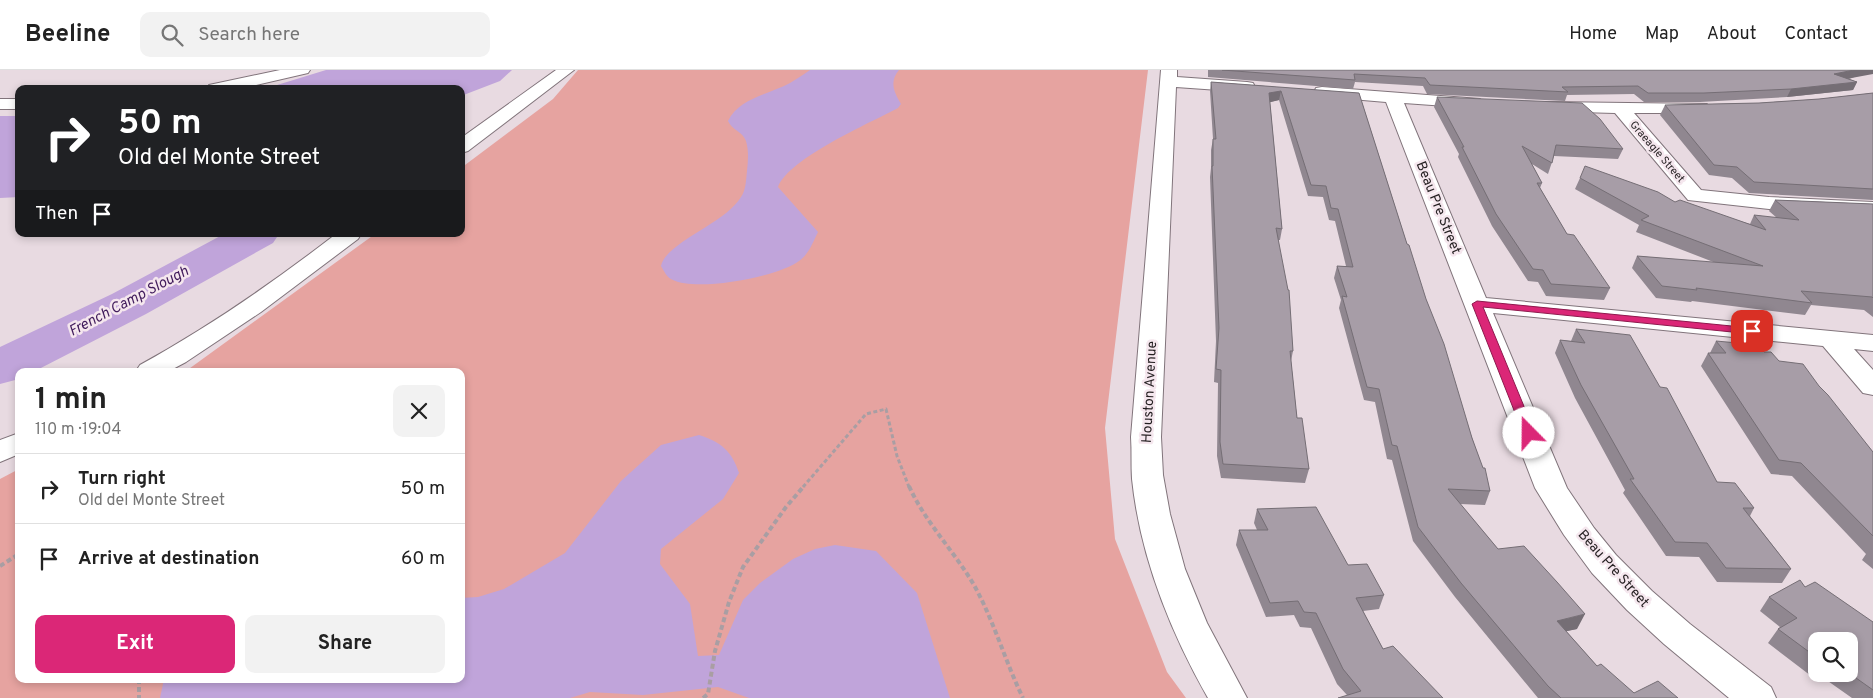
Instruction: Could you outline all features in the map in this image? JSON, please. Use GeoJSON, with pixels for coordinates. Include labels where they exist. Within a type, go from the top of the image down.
{"type":"FeatureCollection","features":[{"type":"Feature","properties":{"kind":"street"},"geometry":{"type":"LineString","coordinates":[[233,85],[302,70]]}},
{"type":"Feature","properties":{"kind":"street"},"geometry":{"type":"LineString","coordinates":[[465,144],[566,70]]}},
{"type":"Feature","properties":{"kind":"street"},"geometry":{"type":"LineString","coordinates":[[1169,76],[1266,88]]}},
{"type":"Feature","properties":{"kind":"street","name":"Houston Avenue"},"geometry":{"type":"LineString","coordinates":[[1169,76],[1146,437],[1148,487],[1162,551],[1186,617],[1228,698]]}},
{"type":"Feature","properties":{"kind":"street"},"geometry":{"type":"LineString","coordinates":[[1305,91],[1494,104]]}},
{"type":"Feature","properties":{"kind":"street","name":"Beau Pre Street"},"geometry":{"type":"LineString","coordinates":[[1394,97],[1551,488],[1573,525],[1604,564],[1649,610],[1757,698]]}},
{"type":"Feature","properties":{"kind":"street"},"geometry":{"type":"LineString","coordinates":[[0,104],[15,104]]}},
{"type":"Feature","properties":{"kind":"street"},"geometry":{"type":"LineString","coordinates":[[1533,106],[1620,108],[1720,107]]}},
{"type":"Feature","properties":{"kind":"street","name":"Graeagle Street"},"geometry":{"type":"LineString","coordinates":[[1620,108],[1695,196],[1769,203],[1873,208]]}},
{"type":"Feature","properties":{"kind":"street"},"geometry":{"type":"LineString","coordinates":[[155,368],[235,319],[284,286],[346,237]]}},
{"type":"Feature","properties":{"kind":"street"},"geometry":{"type":"LineString","coordinates":[[1477,304],[1873,343]]}},
{"type":"Feature","properties":{"kind":"street"},"geometry":{"type":"LineString","coordinates":[[1831,339],[1873,387]]}},
{"type":"Feature","properties":{"kind":"street"},"geometry":{"type":"LineString","coordinates":[[0,452],[15,444]]}},
{"type":"Feature","properties":{"kind":"path"},"geometry":{"type":"LineString","coordinates":[[706,696],[715,650],[729,602],[744,567],[786,507],[866,414],[886,409],[894,447],[915,499],[956,556],[981,600],[1023,698]]}},
{"type":"Feature","properties":{"kind":"path"},"geometry":{"type":"LineString","coordinates":[[0,566],[15,557]]}},
{"type":"Feature","properties":{"kind":"path"},"geometry":{"type":"LineString","coordinates":[[139,683],[139,698]]}},
{"type":"Feature","properties":{"kind":"shaded area"},"geometry":{"type":"Polygon","coordinates":[[[326,70],[512,70],[500,81],[465,94],[465,85],[277,85],[326,70]]]}},
{"type":"Feature","properties":{"kind":"shaded area"},"geometry":{"type":"Polygon","coordinates":[[[578,70],[1148,70],[1105,428],[1115,539],[1167,672],[1186,698],[0,698],[0,479],[15,471],[15,683],[465,683],[465,368],[190,368],[371,237],[465,237],[465,165],[553,99],[578,70]]]}},
{"type":"Feature","properties":{"kind":"shaded area"},"geometry":{"type":"Polygon","coordinates":[[[810,70],[899,70],[893,83],[901,104],[898,108],[813,153],[785,176],[778,187],[818,232],[808,251],[799,261],[789,267],[737,281],[700,284],[684,283],[671,279],[661,266],[665,257],[684,241],[723,216],[741,197],[744,191],[748,148],[745,138],[728,121],[733,113],[747,102],[790,83],[810,70]]]}},
{"type":"Feature","properties":{"kind":"shaded area"},"geometry":{"type":"Polygon","coordinates":[[[0,116],[15,116],[15,197],[0,198],[0,116]]]}},
{"type":"Feature","properties":{"kind":"shaded area"},"geometry":{"type":"Polygon","coordinates":[[[699,435],[725,448],[733,459],[739,473],[723,499],[661,549],[660,564],[690,604],[698,656],[719,655],[743,600],[760,583],[793,559],[815,549],[835,545],[876,551],[917,593],[950,698],[749,698],[718,687],[643,695],[590,692],[570,698],[160,698],[163,683],[465,683],[465,598],[478,597],[504,589],[565,553],[621,481],[661,445],[699,435]]]}},
{"type":"Feature","properties":{"kind":"building"},"geometry":{"type":"Polygon","coordinates":[[[1222,70],[1854,70],[1834,74],[1857,82],[1791,89],[1704,93],[1648,93],[1638,86],[1562,87],[1568,92],[1430,85],[1425,78],[1354,74],[1355,80],[1222,70]]]}},
{"type":"Feature","properties":{"kind":"building"},"geometry":{"type":"Polygon","coordinates":[[[1211,82],[1359,93],[1407,244],[1409,245],[1426,299],[1444,344],[1472,438],[1483,468],[1485,468],[1490,491],[1448,489],[1498,549],[1524,546],[1585,614],[1557,621],[1597,666],[1601,664],[1634,693],[1658,681],[1678,698],[1561,698],[1548,686],[1461,583],[1418,527],[1397,446],[1392,445],[1379,389],[1367,387],[1342,296],[1347,297],[1337,266],[1353,267],[1338,209],[1331,208],[1326,186],[1311,185],[1281,91],[1269,93],[1282,229],[1276,228],[1289,290],[1293,351],[1290,351],[1297,418],[1302,418],[1309,469],[1223,464],[1220,442],[1221,370],[1216,369],[1219,328],[1212,166],[1213,139],[1216,139],[1211,82]]]}},
{"type":"Feature","properties":{"kind":"building"},"geometry":{"type":"Polygon","coordinates":[[[1873,93],[1873,189],[1754,182],[1737,167],[1714,165],[1665,105],[1759,103],[1873,93]]]}},
{"type":"Feature","properties":{"kind":"building"},"geometry":{"type":"Polygon","coordinates":[[[1437,97],[1582,103],[1600,119],[1623,149],[1556,145],[1552,163],[1522,146],[1542,183],[1537,183],[1567,234],[1574,235],[1610,288],[1551,284],[1543,270],[1533,269],[1496,214],[1462,147],[1464,147],[1437,97]]]}},
{"type":"Feature","properties":{"kind":"building"},"geometry":{"type":"Polygon","coordinates":[[[1585,166],[1658,192],[1675,202],[1680,200],[1766,230],[1754,215],[1799,220],[1775,200],[1873,204],[1873,298],[1801,291],[1812,303],[1696,288],[1697,290],[1662,286],[1637,256],[1763,266],[1641,220],[1649,216],[1580,178],[1585,166]]]}},
{"type":"Feature","properties":{"kind":"building"},"geometry":{"type":"Polygon","coordinates":[[[1576,329],[1630,335],[1660,387],[1667,388],[1717,482],[1735,483],[1754,508],[1743,508],[1791,569],[1726,568],[1707,543],[1675,542],[1630,479],[1634,479],[1581,385],[1560,340],[1585,343],[1576,329]]]}},
{"type":"Feature","properties":{"kind":"building"},"geometry":{"type":"Polygon","coordinates":[[[1716,341],[1759,345],[1764,352],[1771,352],[1779,361],[1803,364],[1828,395],[1873,452],[1873,536],[1801,463],[1779,460],[1708,353],[1726,353],[1716,341]]]}},
{"type":"Feature","properties":{"kind":"building"},"geometry":{"type":"Polygon","coordinates":[[[1316,507],[1348,565],[1367,564],[1384,595],[1356,598],[1383,649],[1393,646],[1443,698],[1338,698],[1361,691],[1343,669],[1316,613],[1304,612],[1298,601],[1270,603],[1239,530],[1268,530],[1257,509],[1316,507]]]}},
{"type":"Feature","properties":{"kind":"building"},"geometry":{"type":"Polygon","coordinates":[[[1800,580],[1805,587],[1815,582],[1873,622],[1873,690],[1858,679],[1858,632],[1808,632],[1808,651],[1778,629],[1797,618],[1769,597],[1800,580]]]}},
{"type":"Feature","properties":{"kind":"waterway","name":"French Camp Slough"},"geometry":{"type":"LineString","coordinates":[[0,368],[129,304],[252,237]]}},
{"type":"Feature","properties":{"kind":"route"},"geometry":{"type":"LineString","coordinates":[[1529,433],[1477,304],[1752,331]]}}]}
